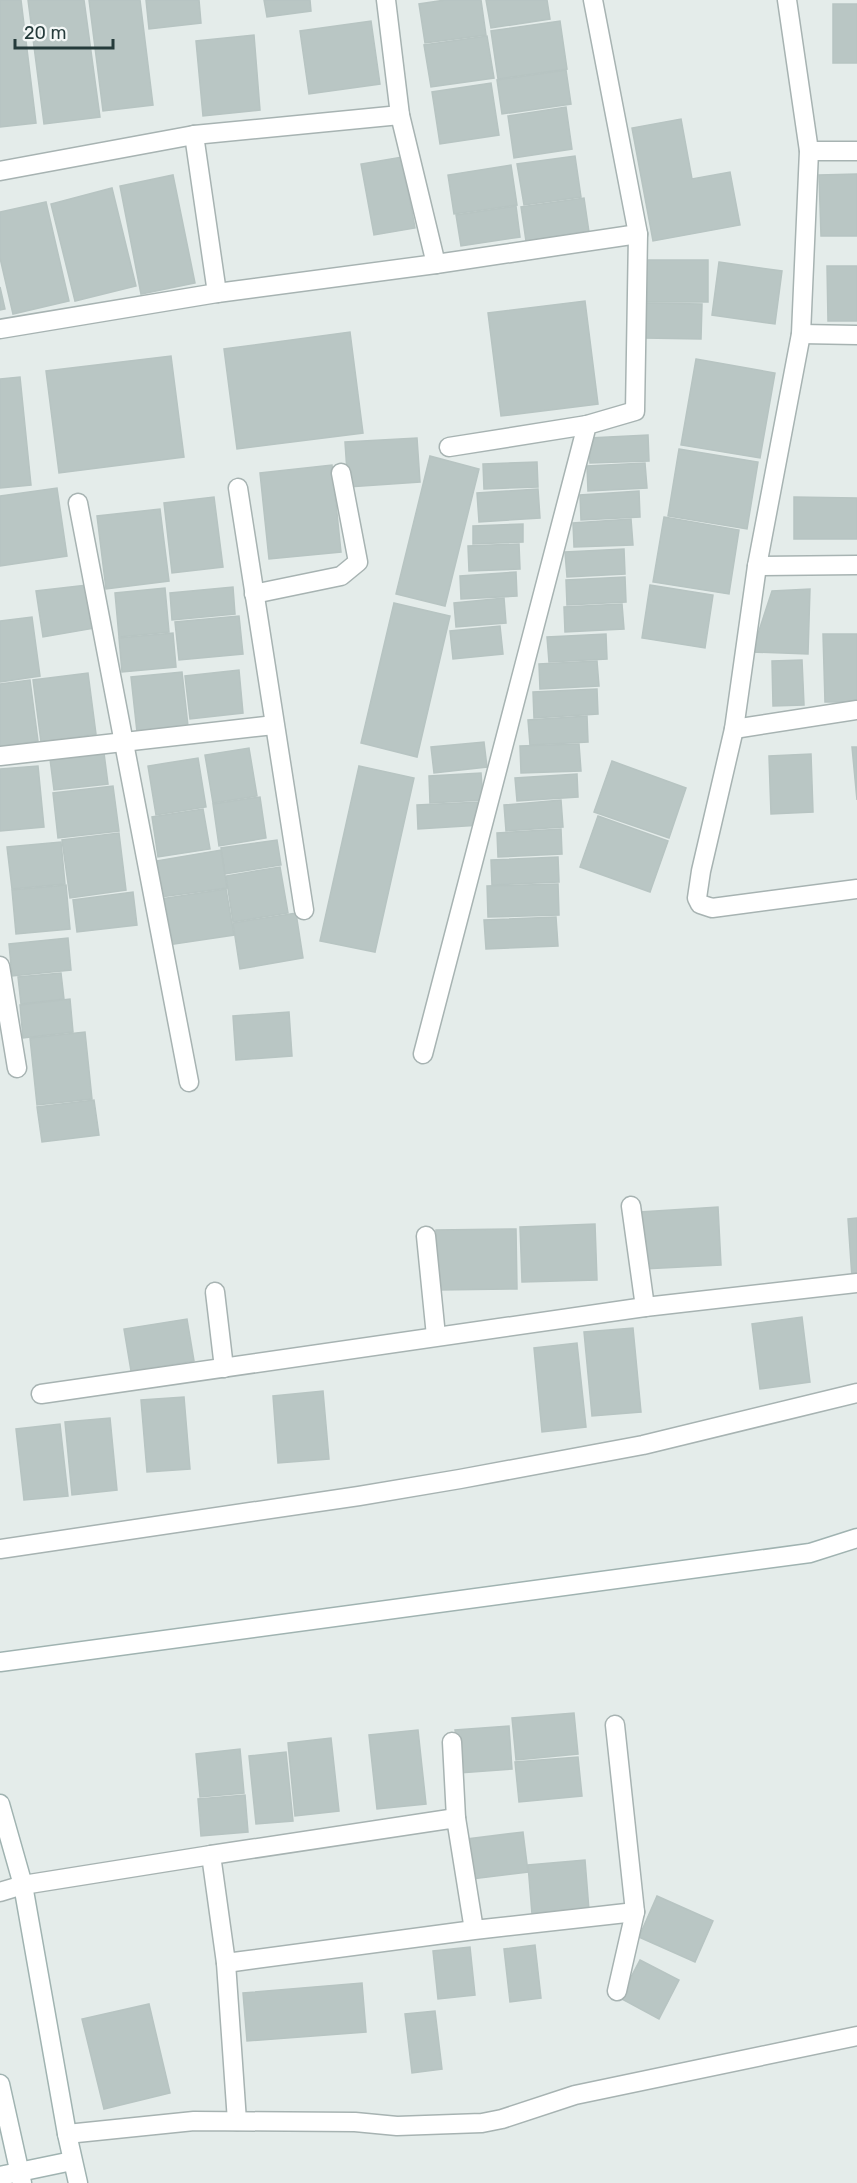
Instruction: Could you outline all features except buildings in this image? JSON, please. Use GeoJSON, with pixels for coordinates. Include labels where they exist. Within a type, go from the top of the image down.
{"type":"FeatureCollection","features":[{"type":"Feature","properties":{"kind":"street"},"geometry":{"type":"LineString","coordinates":[[386,0],[400,115],[436,264]]}},
{"type":"Feature","properties":{"kind":"street"},"geometry":{"type":"LineString","coordinates":[[449,447],[587,425],[635,411],[638,234],[592,0]]}},
{"type":"Feature","properties":{"kind":"street"},"geometry":{"type":"LineString","coordinates":[[788,0],[809,151],[801,334],[757,566],[734,729],[697,898],[700,904],[712,908],[857,889]]}},
{"type":"Feature","properties":{"kind":"street"},"geometry":{"type":"LineString","coordinates":[[0,171],[194,135],[400,115]]}},
{"type":"Feature","properties":{"kind":"street"},"geometry":{"type":"LineString","coordinates":[[194,135],[217,293]]}},
{"type":"Feature","properties":{"kind":"street"},"geometry":{"type":"LineString","coordinates":[[809,151],[857,151]]}},
{"type":"Feature","properties":{"kind":"street"},"geometry":{"type":"LineString","coordinates":[[0,329],[217,293],[638,234]]}},
{"type":"Feature","properties":{"kind":"street"},"geometry":{"type":"LineString","coordinates":[[801,334],[857,335]]}},
{"type":"Feature","properties":{"kind":"street"},"geometry":{"type":"LineString","coordinates":[[423,1054],[587,425]]}},
{"type":"Feature","properties":{"kind":"street"},"geometry":{"type":"LineString","coordinates":[[254,594],[341,576],[358,562],[341,473]]}},
{"type":"Feature","properties":{"kind":"street"},"geometry":{"type":"LineString","coordinates":[[238,488],[304,910]]}},
{"type":"Feature","properties":{"kind":"street"},"geometry":{"type":"LineString","coordinates":[[78,503],[189,1083]]}},
{"type":"Feature","properties":{"kind":"street"},"geometry":{"type":"LineString","coordinates":[[757,566],[857,565]]}},
{"type":"Feature","properties":{"kind":"street"},"geometry":{"type":"LineString","coordinates":[[734,729],[857,710]]}},
{"type":"Feature","properties":{"kind":"street"},"geometry":{"type":"LineString","coordinates":[[0,756],[274,725]]}},
{"type":"Feature","properties":{"kind":"street"},"geometry":{"type":"LineString","coordinates":[[0,966],[17,1068]]}},
{"type":"Feature","properties":{"kind":"street"},"geometry":{"type":"LineString","coordinates":[[631,1206],[645,1306]]}},
{"type":"Feature","properties":{"kind":"street"},"geometry":{"type":"LineString","coordinates":[[426,1236],[436,1336]]}},
{"type":"Feature","properties":{"kind":"street"},"geometry":{"type":"LineString","coordinates":[[41,1394],[645,1306],[857,1283]]}},
{"type":"Feature","properties":{"kind":"street"},"geometry":{"type":"LineString","coordinates":[[215,1292],[224,1368]]}},
{"type":"Feature","properties":{"kind":"street"},"geometry":{"type":"LineString","coordinates":[[0,1549],[460,1479],[643,1445],[857,1393]]}},
{"type":"Feature","properties":{"kind":"street"},"geometry":{"type":"LineString","coordinates":[[0,1662],[810,1553],[857,1538]]}},
{"type":"Feature","properties":{"kind":"street"},"geometry":{"type":"LineString","coordinates":[[615,1725],[634,1912],[617,1990]]}},
{"type":"Feature","properties":{"kind":"street"},"geometry":{"type":"LineString","coordinates":[[452,1742],[456,1818],[474,1930]]}},
{"type":"Feature","properties":{"kind":"street"},"geometry":{"type":"LineString","coordinates":[[0,1804],[23,1885],[67,2134],[78,2183]]}},
{"type":"Feature","properties":{"kind":"street"},"geometry":{"type":"LineString","coordinates":[[0,1892],[23,1885],[456,1818]]}},
{"type":"Feature","properties":{"kind":"street"},"geometry":{"type":"LineString","coordinates":[[211,1855],[226,1963],[237,2121]]}},
{"type":"Feature","properties":{"kind":"street"},"geometry":{"type":"LineString","coordinates":[[226,1963],[474,1930],[634,1912]]}},
{"type":"Feature","properties":{"kind":"street"},"geometry":{"type":"LineString","coordinates":[[67,2134],[194,2121],[355,2122],[397,2126],[482,2123],[502,2119],[575,2095],[857,2036]]}},
{"type":"Feature","properties":{"kind":"street"},"geometry":{"type":"LineString","coordinates":[[0,2084],[21,2177]]}},
{"type":"Feature","properties":{"kind":"street"},"geometry":{"type":"LineString","coordinates":[[0,2176],[21,2177],[72,2161]]}}]}
